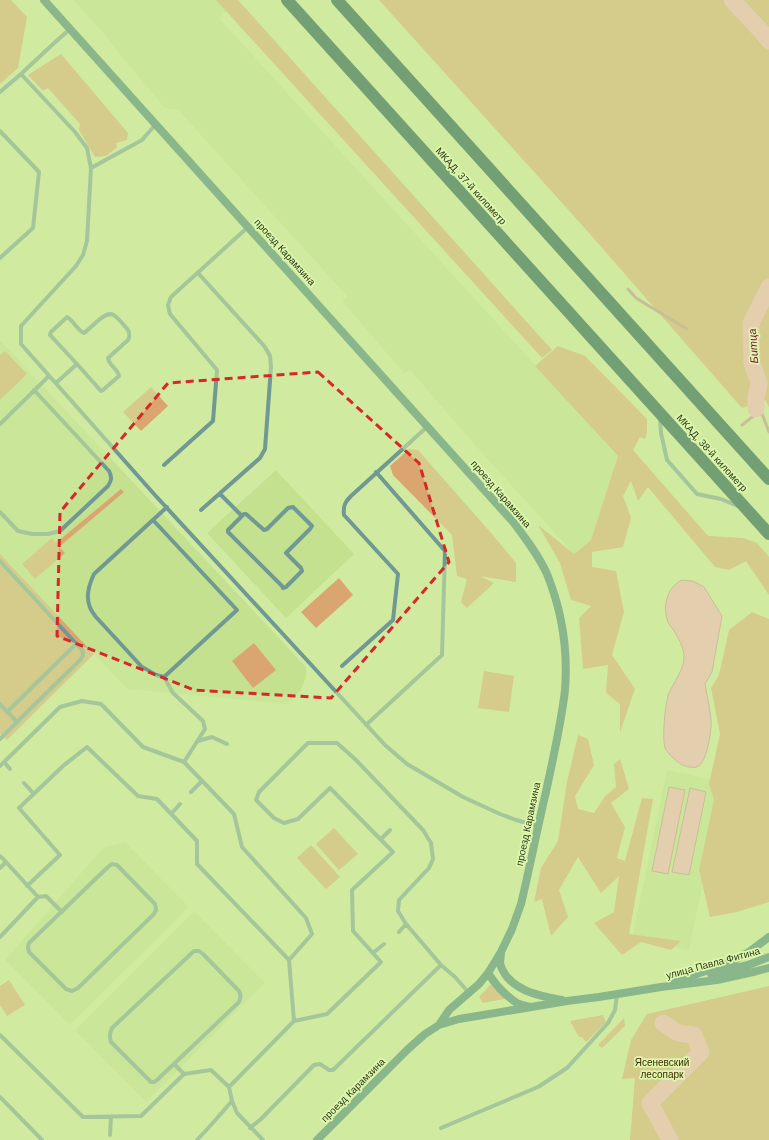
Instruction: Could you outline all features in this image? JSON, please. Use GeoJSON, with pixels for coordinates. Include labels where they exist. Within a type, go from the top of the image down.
{"type":"FeatureCollection","features":[{"type":"Feature","properties":{"kind":"highway","name":"МКАД, 37-й километр"},"geometry":{"type":"LineString","coordinates":[[287,0],[638,389]]}},
{"type":"Feature","properties":{"kind":"highway"},"geometry":{"type":"LineString","coordinates":[[337,0],[769,479]]}},
{"type":"Feature","properties":{"kind":"highway","name":"МКАД, 38-й километр"},"geometry":{"type":"LineString","coordinates":[[638,389],[769,534]]}},
{"type":"Feature","properties":{"kind":"street","name":"проезд Карамзина"},"geometry":{"type":"LineString","coordinates":[[44,0],[249,226],[514,523],[533,550],[546,573],[554,594],[563,634],[565,655],[565,689],[559,732],[521,904],[512,929],[501,952],[488,973],[469,993],[449,1010],[439,1025],[425,1034],[407,1050],[317,1140]]}},
{"type":"Feature","properties":{"kind":"street"},"geometry":{"type":"LineString","coordinates":[[661,987],[733,961],[749,952],[769,937]]}},
{"type":"Feature","properties":{"kind":"street","name":"улица Павла Фитина"},"geometry":{"type":"LineString","coordinates":[[501,952],[500,964],[513,984],[537,995],[567,1001]]}},
{"type":"Feature","properties":{"kind":"street","name":"улица Павла Фитина"},"geometry":{"type":"LineString","coordinates":[[661,987],[748,965],[769,957]]}},
{"type":"Feature","properties":{"kind":"street","name":"улица Павла Фитина"},"geometry":{"type":"LineString","coordinates":[[439,1025],[460,1019],[567,1001],[717,980],[769,968]]}},
{"type":"Feature","properties":{"kind":"street"},"geometry":{"type":"LineString","coordinates":[[488,973],[494,982],[518,1003],[531,1007]]}},
{"type":"Feature","properties":{"kind":"lane"},"geometry":{"type":"LineString","coordinates":[[0,92],[70,29]]}},
{"type":"Feature","properties":{"kind":"lane"},"geometry":{"type":"LineString","coordinates":[[21,74],[76,132],[87,148],[91,168],[87,241],[82,255],[76,266],[21,326],[21,344],[167,507],[385,745],[406,764],[463,797],[500,814],[538,826]]}},
{"type":"Feature","properties":{"kind":"lane"},"geometry":{"type":"LineString","coordinates":[[91,168],[142,140],[156,124]]}},
{"type":"Feature","properties":{"kind":"lane"},"geometry":{"type":"LineString","coordinates":[[0,131],[38,172],[33,228],[0,258]]}},
{"type":"Feature","properties":{"kind":"lane"},"geometry":{"type":"LineString","coordinates":[[164,465],[212,421],[217,370],[170,314],[168,305],[171,296],[249,226]]}},
{"type":"Feature","properties":{"kind":"lane"},"geometry":{"type":"LineString","coordinates":[[198,273],[265,347],[270,356],[265,449],[260,458],[201,510]]}},
{"type":"Feature","properties":{"kind":"lane"},"geometry":{"type":"LineString","coordinates":[[111,313],[114,314],[130,333],[128,340],[108,358],[109,362],[119,373],[119,376],[104,390],[101,390],[76,364],[50,335],[51,332],[67,317],[84,333],[105,315],[111,313]]}},
{"type":"Feature","properties":{"kind":"lane"},"geometry":{"type":"LineString","coordinates":[[56,383],[76,364]]}},
{"type":"Feature","properties":{"kind":"lane"},"geometry":{"type":"LineString","coordinates":[[0,424],[49,376]]}},
{"type":"Feature","properties":{"kind":"lane"},"geometry":{"type":"LineString","coordinates":[[0,512],[18,531],[32,534],[48,534],[60,531],[108,486],[111,481],[109,471],[34,390]]}},
{"type":"Feature","properties":{"kind":"lane"},"geometry":{"type":"LineString","coordinates":[[660,413],[661,433],[667,460],[697,494],[721,499],[748,511]]}},
{"type":"Feature","properties":{"kind":"lane"},"geometry":{"type":"LineString","coordinates":[[342,666],[393,620],[398,574],[344,515],[344,505],[347,500],[376,472],[428,426]]}},
{"type":"Feature","properties":{"kind":"lane"},"geometry":{"type":"LineString","coordinates":[[366,725],[442,655],[444,551],[376,472]]}},
{"type":"Feature","properties":{"kind":"lane"},"geometry":{"type":"LineString","coordinates":[[220,494],[242,516]]}},
{"type":"Feature","properties":{"kind":"lane"},"geometry":{"type":"LineString","coordinates":[[167,507],[94,574],[90,583],[88,601],[90,611],[142,667],[156,675],[164,677],[173,693],[203,721],[205,729],[184,762]]}},
{"type":"Feature","properties":{"kind":"lane"},"geometry":{"type":"LineString","coordinates":[[293,507],[312,526],[310,530],[286,554],[301,568],[302,571],[286,587],[283,588],[228,532],[228,530],[242,516],[246,514],[264,530],[267,529],[288,508],[293,507]]}},
{"type":"Feature","properties":{"kind":"lane"},"geometry":{"type":"LineString","coordinates":[[153,520],[237,610],[164,677]]}},
{"type":"Feature","properties":{"kind":"lane"},"geometry":{"type":"LineString","coordinates":[[0,561],[82,650],[83,653],[82,658],[0,739]]}},
{"type":"Feature","properties":{"kind":"lane"},"geometry":{"type":"LineString","coordinates":[[7,712],[76,644]]}},
{"type":"Feature","properties":{"kind":"lane"},"geometry":{"type":"LineString","coordinates":[[0,766],[60,707],[82,701],[100,704],[143,747],[184,762],[234,814],[242,847],[306,918],[312,934],[289,960]]}},
{"type":"Feature","properties":{"kind":"lane"},"geometry":{"type":"LineString","coordinates":[[0,704],[17,722]]}},
{"type":"Feature","properties":{"kind":"lane"},"geometry":{"type":"LineString","coordinates":[[197,741],[212,737],[227,744]]}},
{"type":"Feature","properties":{"kind":"lane"},"geometry":{"type":"LineString","coordinates":[[229,1087],[294,1021],[327,1014],[381,962],[353,931],[352,890],[393,852],[330,788],[298,819],[284,823],[274,818],[256,800],[259,792],[308,743],[337,743],[423,830],[431,843],[433,859],[429,868],[400,900],[398,911],[406,924],[441,965],[455,977],[469,993]]}},
{"type":"Feature","properties":{"kind":"lane"},"geometry":{"type":"LineString","coordinates":[[27,886],[60,855],[19,808],[63,766],[86,747],[138,796],[157,799],[197,841],[197,864],[289,960],[294,1021]]}},
{"type":"Feature","properties":{"kind":"lane"},"geometry":{"type":"LineString","coordinates":[[4,762],[10,769]]}},
{"type":"Feature","properties":{"kind":"lane"},"geometry":{"type":"LineString","coordinates":[[192,792],[202,781]]}},
{"type":"Feature","properties":{"kind":"lane"},"geometry":{"type":"LineString","coordinates":[[24,783],[34,794]]}},
{"type":"Feature","properties":{"kind":"lane"},"geometry":{"type":"LineString","coordinates":[[171,814],[180,804]]}},
{"type":"Feature","properties":{"kind":"lane"},"geometry":{"type":"LineString","coordinates":[[403,817],[407,813]]}},
{"type":"Feature","properties":{"kind":"lane"},"geometry":{"type":"LineString","coordinates":[[380,839],[390,830]]}},
{"type":"Feature","properties":{"kind":"lane"},"geometry":{"type":"LineString","coordinates":[[0,856],[38,897]]}},
{"type":"Feature","properties":{"kind":"lane"},"geometry":{"type":"LineString","coordinates":[[0,868],[6,862]]}},
{"type":"Feature","properties":{"kind":"lane"},"geometry":{"type":"LineString","coordinates":[[112,864],[117,865],[155,904],[156,907],[154,914],[78,988],[72,991],[66,989],[29,952],[28,947],[29,943],[62,912],[112,864]]}},
{"type":"Feature","properties":{"kind":"lane"},"geometry":{"type":"LineString","coordinates":[[0,937],[38,897],[46,896],[62,912]]}},
{"type":"Feature","properties":{"kind":"lane"},"geometry":{"type":"LineString","coordinates":[[399,932],[406,924]]}},
{"type":"Feature","properties":{"kind":"lane"},"geometry":{"type":"LineString","coordinates":[[373,953],[384,944]]}},
{"type":"Feature","properties":{"kind":"lane"},"geometry":{"type":"LineString","coordinates":[[194,951],[200,951],[239,991],[241,998],[239,1002],[174,1064],[154,1082],[151,1082],[111,1042],[110,1033],[112,1028],[189,955],[194,951]]}},
{"type":"Feature","properties":{"kind":"lane"},"geometry":{"type":"LineString","coordinates":[[250,1128],[264,1116],[314,1065],[320,1064],[329,1070],[333,1070],[441,965]]}},
{"type":"Feature","properties":{"kind":"lane"},"geometry":{"type":"LineString","coordinates":[[441,1128],[538,1088],[567,1068],[608,1023],[615,1010],[617,995]]}},
{"type":"Feature","properties":{"kind":"lane"},"geometry":{"type":"LineString","coordinates":[[0,1035],[83,1118],[141,1116],[184,1074],[211,1070],[229,1087],[232,1101],[237,1113],[263,1140]]}},
{"type":"Feature","properties":{"kind":"lane"},"geometry":{"type":"LineString","coordinates":[[174,1064],[184,1074]]}},
{"type":"Feature","properties":{"kind":"lane"},"geometry":{"type":"LineString","coordinates":[[0,1097],[42,1140]]}},
{"type":"Feature","properties":{"kind":"lane"},"geometry":{"type":"LineString","coordinates":[[197,1140],[232,1101]]}},
{"type":"Feature","properties":{"kind":"lane"},"geometry":{"type":"LineString","coordinates":[[110,1135],[111,1117]]}},
{"type":"Feature","properties":{"kind":"highlighted area"},"geometry":{"type":"Polygon","coordinates":[[[318,372],[419,463],[449,562],[331,698],[194,690],[57,636],[60,512],[168,383],[318,372]]]}},
{"type":"Feature","properties":{"kind":"shaded area"},"geometry":{"type":"Polygon","coordinates":[[[73,0],[216,0],[226,11],[219,18],[618,456],[591,540],[574,554],[482,453],[410,370],[404,373],[342,301],[347,296],[178,110],[165,108],[106,36],[73,0]]]}},
{"type":"Feature","properties":{"kind":"shaded area"},"geometry":{"type":"Polygon","coordinates":[[[0,340],[306,667],[306,677],[301,690],[287,704],[127,689],[0,554],[0,340]]]}},
{"type":"Feature","properties":{"kind":"shaded area"},"geometry":{"type":"Polygon","coordinates":[[[276,470],[354,554],[286,618],[207,533],[276,470]]]}},
{"type":"Feature","properties":{"kind":"shaded area"},"geometry":{"type":"Polygon","coordinates":[[[682,580],[693,581],[704,587],[722,616],[712,672],[705,684],[711,720],[710,738],[704,760],[697,767],[682,765],[676,761],[666,750],[664,743],[666,704],[669,693],[684,661],[680,642],[666,616],[666,604],[669,592],[682,580]]]}},
{"type":"Feature","properties":{"kind":"shaded area"},"geometry":{"type":"Polygon","coordinates":[[[667,770],[724,782],[689,950],[632,939],[667,770]]]}},
{"type":"Feature","properties":{"kind":"shaded area"},"geometry":{"type":"Polygon","coordinates":[[[669,787],[685,790],[668,874],[652,871],[669,787]]]}},
{"type":"Feature","properties":{"kind":"shaded area"},"geometry":{"type":"Polygon","coordinates":[[[690,788],[706,792],[689,875],[672,872],[690,788]]]}},
{"type":"Feature","properties":{"kind":"shaded area"},"geometry":{"type":"Polygon","coordinates":[[[125,842],[189,907],[70,1025],[5,960],[103,848],[125,842]]]}},
{"type":"Feature","properties":{"kind":"shaded area"},"geometry":{"type":"Polygon","coordinates":[[[194,911],[265,983],[146,1102],[75,1030],[194,911]]]}},
{"type":"Feature","properties":{"kind":"green space"},"geometry":{"type":"Polygon","coordinates":[[[0,0],[11,0],[27,17],[18,68],[0,84],[0,0]]]}},
{"type":"Feature","properties":{"kind":"green space"},"geometry":{"type":"Polygon","coordinates":[[[216,0],[238,0],[552,350],[542,358],[216,0]]]}},
{"type":"Feature","properties":{"kind":"green space"},"geometry":{"type":"Polygon","coordinates":[[[379,0],[769,0],[769,407],[765,400],[742,408],[582,225],[379,0]]]}},
{"type":"Feature","properties":{"kind":"green space"},"geometry":{"type":"Polygon","coordinates":[[[61,54],[128,133],[127,140],[116,143],[117,147],[106,156],[95,157],[79,130],[80,124],[48,88],[43,91],[28,75],[61,54]]]}},
{"type":"Feature","properties":{"kind":"green space"},"geometry":{"type":"Polygon","coordinates":[[[558,346],[585,356],[647,419],[647,432],[645,439],[640,437],[633,450],[708,536],[743,538],[757,543],[769,557],[769,595],[746,561],[729,570],[715,567],[648,487],[638,501],[631,481],[623,496],[631,518],[623,547],[592,552],[592,567],[616,571],[624,612],[612,655],[635,689],[620,732],[620,704],[606,693],[608,665],[583,669],[579,618],[591,606],[571,600],[560,563],[538,525],[574,554],[591,540],[618,456],[535,366],[558,346]]]}},
{"type":"Feature","properties":{"kind":"green space"},"geometry":{"type":"Polygon","coordinates":[[[5,351],[27,374],[0,400],[0,355],[5,351]]]}},
{"type":"Feature","properties":{"kind":"green space"},"geometry":{"type":"Polygon","coordinates":[[[151,387],[168,406],[141,431],[123,412],[151,387]]]}},
{"type":"Feature","properties":{"kind":"green space"},"geometry":{"type":"Polygon","coordinates":[[[409,449],[418,450],[516,563],[516,582],[480,576],[494,583],[467,608],[461,602],[467,579],[457,576],[452,535],[393,475],[390,466],[409,449]]]}},
{"type":"Feature","properties":{"kind":"green space"},"geometry":{"type":"Polygon","coordinates":[[[121,489],[124,492],[59,547],[65,553],[35,579],[22,564],[52,538],[56,543],[121,489]]]}},
{"type":"Feature","properties":{"kind":"green space"},"geometry":{"type":"Polygon","coordinates":[[[0,554],[94,654],[7,740],[0,734],[0,554]]]}},
{"type":"Feature","properties":{"kind":"green space"},"geometry":{"type":"Polygon","coordinates":[[[339,578],[353,595],[316,628],[301,612],[339,578]]]}},
{"type":"Feature","properties":{"kind":"green space"},"geometry":{"type":"Polygon","coordinates":[[[752,612],[769,619],[769,902],[737,912],[710,917],[699,870],[714,800],[709,784],[720,734],[711,688],[719,675],[729,630],[752,612]]]}},
{"type":"Feature","properties":{"kind":"green space"},"geometry":{"type":"Polygon","coordinates":[[[254,643],[276,670],[253,688],[232,661],[254,643]]]}},
{"type":"Feature","properties":{"kind":"green space"},"geometry":{"type":"Polygon","coordinates":[[[484,671],[514,676],[509,712],[478,708],[484,671]]]}},
{"type":"Feature","properties":{"kind":"green space"},"geometry":{"type":"Polygon","coordinates":[[[578,735],[588,739],[594,765],[575,796],[578,809],[594,813],[605,796],[616,787],[614,764],[620,759],[629,789],[611,803],[625,827],[617,858],[625,861],[642,798],[653,799],[629,934],[681,941],[671,950],[641,942],[622,955],[594,923],[614,912],[619,876],[601,893],[578,857],[559,890],[568,917],[551,936],[542,899],[534,902],[541,868],[558,841],[567,782],[578,735]]]}},
{"type":"Feature","properties":{"kind":"green space"},"geometry":{"type":"Polygon","coordinates":[[[334,828],[358,854],[339,870],[316,844],[334,828]]]}},
{"type":"Feature","properties":{"kind":"green space"},"geometry":{"type":"Polygon","coordinates":[[[311,845],[340,877],[326,889],[297,858],[311,845]]]}},
{"type":"Feature","properties":{"kind":"green space"},"geometry":{"type":"Polygon","coordinates":[[[9,980],[25,1005],[7,1016],[0,1005],[0,986],[9,980]]]}},
{"type":"Feature","properties":{"kind":"green space"},"geometry":{"type":"Polygon","coordinates":[[[490,985],[494,985],[509,998],[483,1003],[479,997],[490,985]]]}},
{"type":"Feature","properties":{"kind":"green space","name":"Ясеневский лесопарк"},"geometry":{"type":"Polygon","coordinates":[[[769,986],[769,1140],[630,1140],[635,1078],[622,1079],[631,1040],[647,1014],[769,986]]]}},
{"type":"Feature","properties":{"kind":"green space"},"geometry":{"type":"Polygon","coordinates":[[[603,1015],[606,1022],[586,1042],[582,1037],[579,1037],[570,1021],[603,1015]]]}},
{"type":"Feature","properties":{"kind":"green space"},"geometry":{"type":"Polygon","coordinates":[[[624,1018],[625,1026],[602,1048],[598,1045],[624,1018]]]}},
{"type":"Feature","properties":{"kind":"waterway","name":"Битца"},"geometry":{"type":"LineString","coordinates":[[732,0],[769,41]]}},
{"type":"Feature","properties":{"kind":"waterway","name":"Битца"},"geometry":{"type":"LineString","coordinates":[[756,409],[756,398],[759,383],[752,363],[751,323],[769,287]]}},
{"type":"Feature","properties":{"kind":"waterway"},"geometry":{"type":"LineString","coordinates":[[628,289],[636,298],[687,329]]}},
{"type":"Feature","properties":{"kind":"waterway"},"geometry":{"type":"LineString","coordinates":[[756,398],[769,432]]}},
{"type":"Feature","properties":{"kind":"waterway","name":"Битца"},"geometry":{"type":"LineString","coordinates":[[742,425],[761,410]]}},
{"type":"Feature","properties":{"kind":"waterway","name":"Битца"},"geometry":{"type":"LineString","coordinates":[[663,1023],[678,1033],[694,1035],[701,1052],[650,1103],[670,1140]]}}]}
